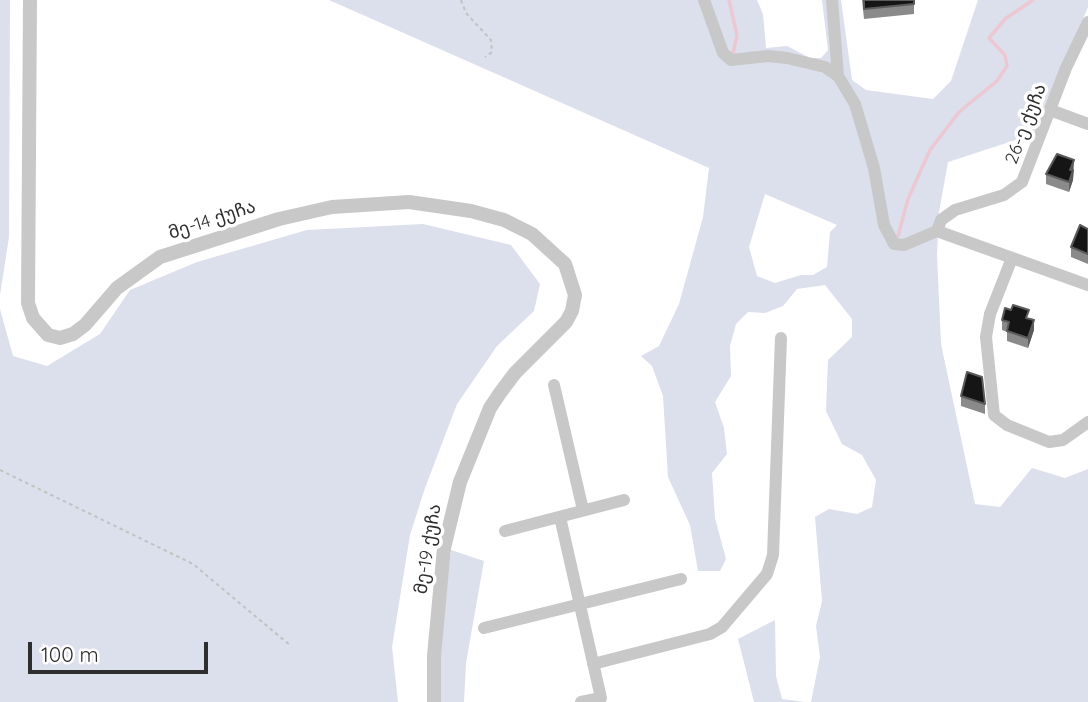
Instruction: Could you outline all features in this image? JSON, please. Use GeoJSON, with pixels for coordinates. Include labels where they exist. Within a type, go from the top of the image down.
{"type":"FeatureCollection","features":[{"type":"Feature","properties":{"kind":"street","name":"მე-14 ქუჩა"},"geometry":{"type":"LineString","coordinates":[[30,0],[28,303],[39,328],[60,338],[73,334],[85,325],[117,288],[160,257],[279,219],[367,203],[409,202],[471,211],[503,220],[532,234],[552,249],[565,264],[575,295],[566,322],[515,373],[490,408]]}},
{"type":"Feature","properties":{"kind":"street"},"geometry":{"type":"LineString","coordinates":[[704,0],[723,53],[731,60],[768,56],[787,58],[825,67],[838,76],[855,104],[888,237],[894,244],[904,245],[937,232],[1088,285]]}},
{"type":"Feature","properties":{"kind":"street"},"geometry":{"type":"LineString","coordinates":[[832,0],[838,76]]}},
{"type":"Feature","properties":{"kind":"street","name":"26-ე ქუჩა"},"geometry":{"type":"LineString","coordinates":[[937,232],[941,220],[955,210],[1004,195],[1022,182],[1088,22]]}},
{"type":"Feature","properties":{"kind":"street"},"geometry":{"type":"LineString","coordinates":[[1051,110],[1088,124]]}},
{"type":"Feature","properties":{"kind":"street"},"geometry":{"type":"LineString","coordinates":[[1012,258],[990,314],[986,337],[994,415],[1007,425],[1049,442],[1063,440],[1088,422]]}},
{"type":"Feature","properties":{"kind":"street"},"geometry":{"type":"LineString","coordinates":[[593,664],[710,634],[722,627],[767,574],[773,555],[781,338]]}},
{"type":"Feature","properties":{"kind":"street"},"geometry":{"type":"LineString","coordinates":[[554,385],[583,510]]}},
{"type":"Feature","properties":{"kind":"street","name":"მე-19 ქუჩა"},"geometry":{"type":"LineString","coordinates":[[434,702],[434,656],[444,548],[460,482],[490,408]]}},
{"type":"Feature","properties":{"kind":"street"},"geometry":{"type":"LineString","coordinates":[[505,531],[624,500]]}},
{"type":"Feature","properties":{"kind":"street"},"geometry":{"type":"LineString","coordinates":[[560,517],[601,698],[581,702]]}},
{"type":"Feature","properties":{"kind":"street"},"geometry":{"type":"LineString","coordinates":[[484,628],[681,579]]}},
{"type":"Feature","properties":{"kind":"path"},"geometry":{"type":"LineString","coordinates":[[461,0],[466,13],[491,40],[492,52],[485,57]]}},
{"type":"Feature","properties":{"kind":"path"},"geometry":{"type":"LineString","coordinates":[[0,470],[193,564],[292,646]]}},
{"type":"Feature","properties":{"kind":"shaded area"},"geometry":{"type":"Polygon","coordinates":[[[0,0],[10,0],[9,237],[0,295],[0,0]]]}},
{"type":"Feature","properties":{"kind":"shaded area"},"geometry":{"type":"Polygon","coordinates":[[[329,0],[757,0],[763,14],[766,48],[787,46],[810,58],[821,58],[828,50],[822,0],[841,0],[852,80],[866,90],[933,99],[951,81],[978,0],[1088,0],[1088,7],[1034,134],[948,162],[939,212],[937,255],[941,344],[975,504],[1000,507],[1032,468],[1065,478],[1088,469],[1088,702],[811,702],[820,657],[816,626],[822,601],[815,517],[829,509],[857,514],[872,507],[876,480],[862,455],[842,444],[826,411],[828,360],[852,337],[852,319],[825,285],[797,289],[783,306],[765,313],[748,312],[736,324],[730,346],[731,376],[715,402],[724,428],[727,454],[712,473],[715,518],[726,559],[720,571],[698,571],[690,525],[668,477],[663,396],[652,366],[641,356],[659,346],[679,304],[703,217],[709,168],[329,0]],[[765,194],[749,247],[757,276],[775,283],[801,275],[813,275],[827,267],[830,232],[837,225],[765,194]]]}},
{"type":"Feature","properties":{"kind":"shaded area"},"geometry":{"type":"Polygon","coordinates":[[[423,224],[511,245],[540,284],[534,311],[497,346],[457,404],[425,488],[410,535],[392,647],[398,702],[0,702],[0,309],[13,356],[47,366],[100,334],[130,290],[197,262],[307,230],[423,224]]]}},
{"type":"Feature","properties":{"kind":"shaded area"},"geometry":{"type":"Polygon","coordinates":[[[451,550],[484,561],[466,663],[464,702],[440,702],[440,652],[451,550]]]}},
{"type":"Feature","properties":{"kind":"shaded area"},"geometry":{"type":"Polygon","coordinates":[[[775,620],[776,676],[782,699],[805,702],[754,702],[738,639],[775,620]]]}},
{"type":"Feature","properties":{"kind":"building"},"geometry":{"type":"Polygon","coordinates":[[[864,0],[914,0],[914,4],[864,9],[864,0]]]}},
{"type":"Feature","properties":{"kind":"building"},"geometry":{"type":"Polygon","coordinates":[[[1057,154],[1074,160],[1069,182],[1046,174],[1057,154]]]}},
{"type":"Feature","properties":{"kind":"building"},"geometry":{"type":"Polygon","coordinates":[[[1080,225],[1088,229],[1088,254],[1071,247],[1080,225]]]}},
{"type":"Feature","properties":{"kind":"building"},"geometry":{"type":"Polygon","coordinates":[[[1013,305],[1029,310],[1026,318],[1034,320],[1028,338],[1007,331],[1009,322],[1002,320],[1005,308],[1011,310],[1013,305]]]}},
{"type":"Feature","properties":{"kind":"building"},"geometry":{"type":"Polygon","coordinates":[[[967,372],[982,377],[985,404],[961,396],[967,372]]]}},
{"type":"Feature","properties":{"kind":"waterway"},"geometry":{"type":"LineString","coordinates":[[729,0],[737,35],[733,53]]}},
{"type":"Feature","properties":{"kind":"waterway"},"geometry":{"type":"LineString","coordinates":[[898,236],[908,199],[930,150],[959,112],[997,81],[1007,66],[1005,55],[989,38],[1005,19],[1033,0]]}}]}
